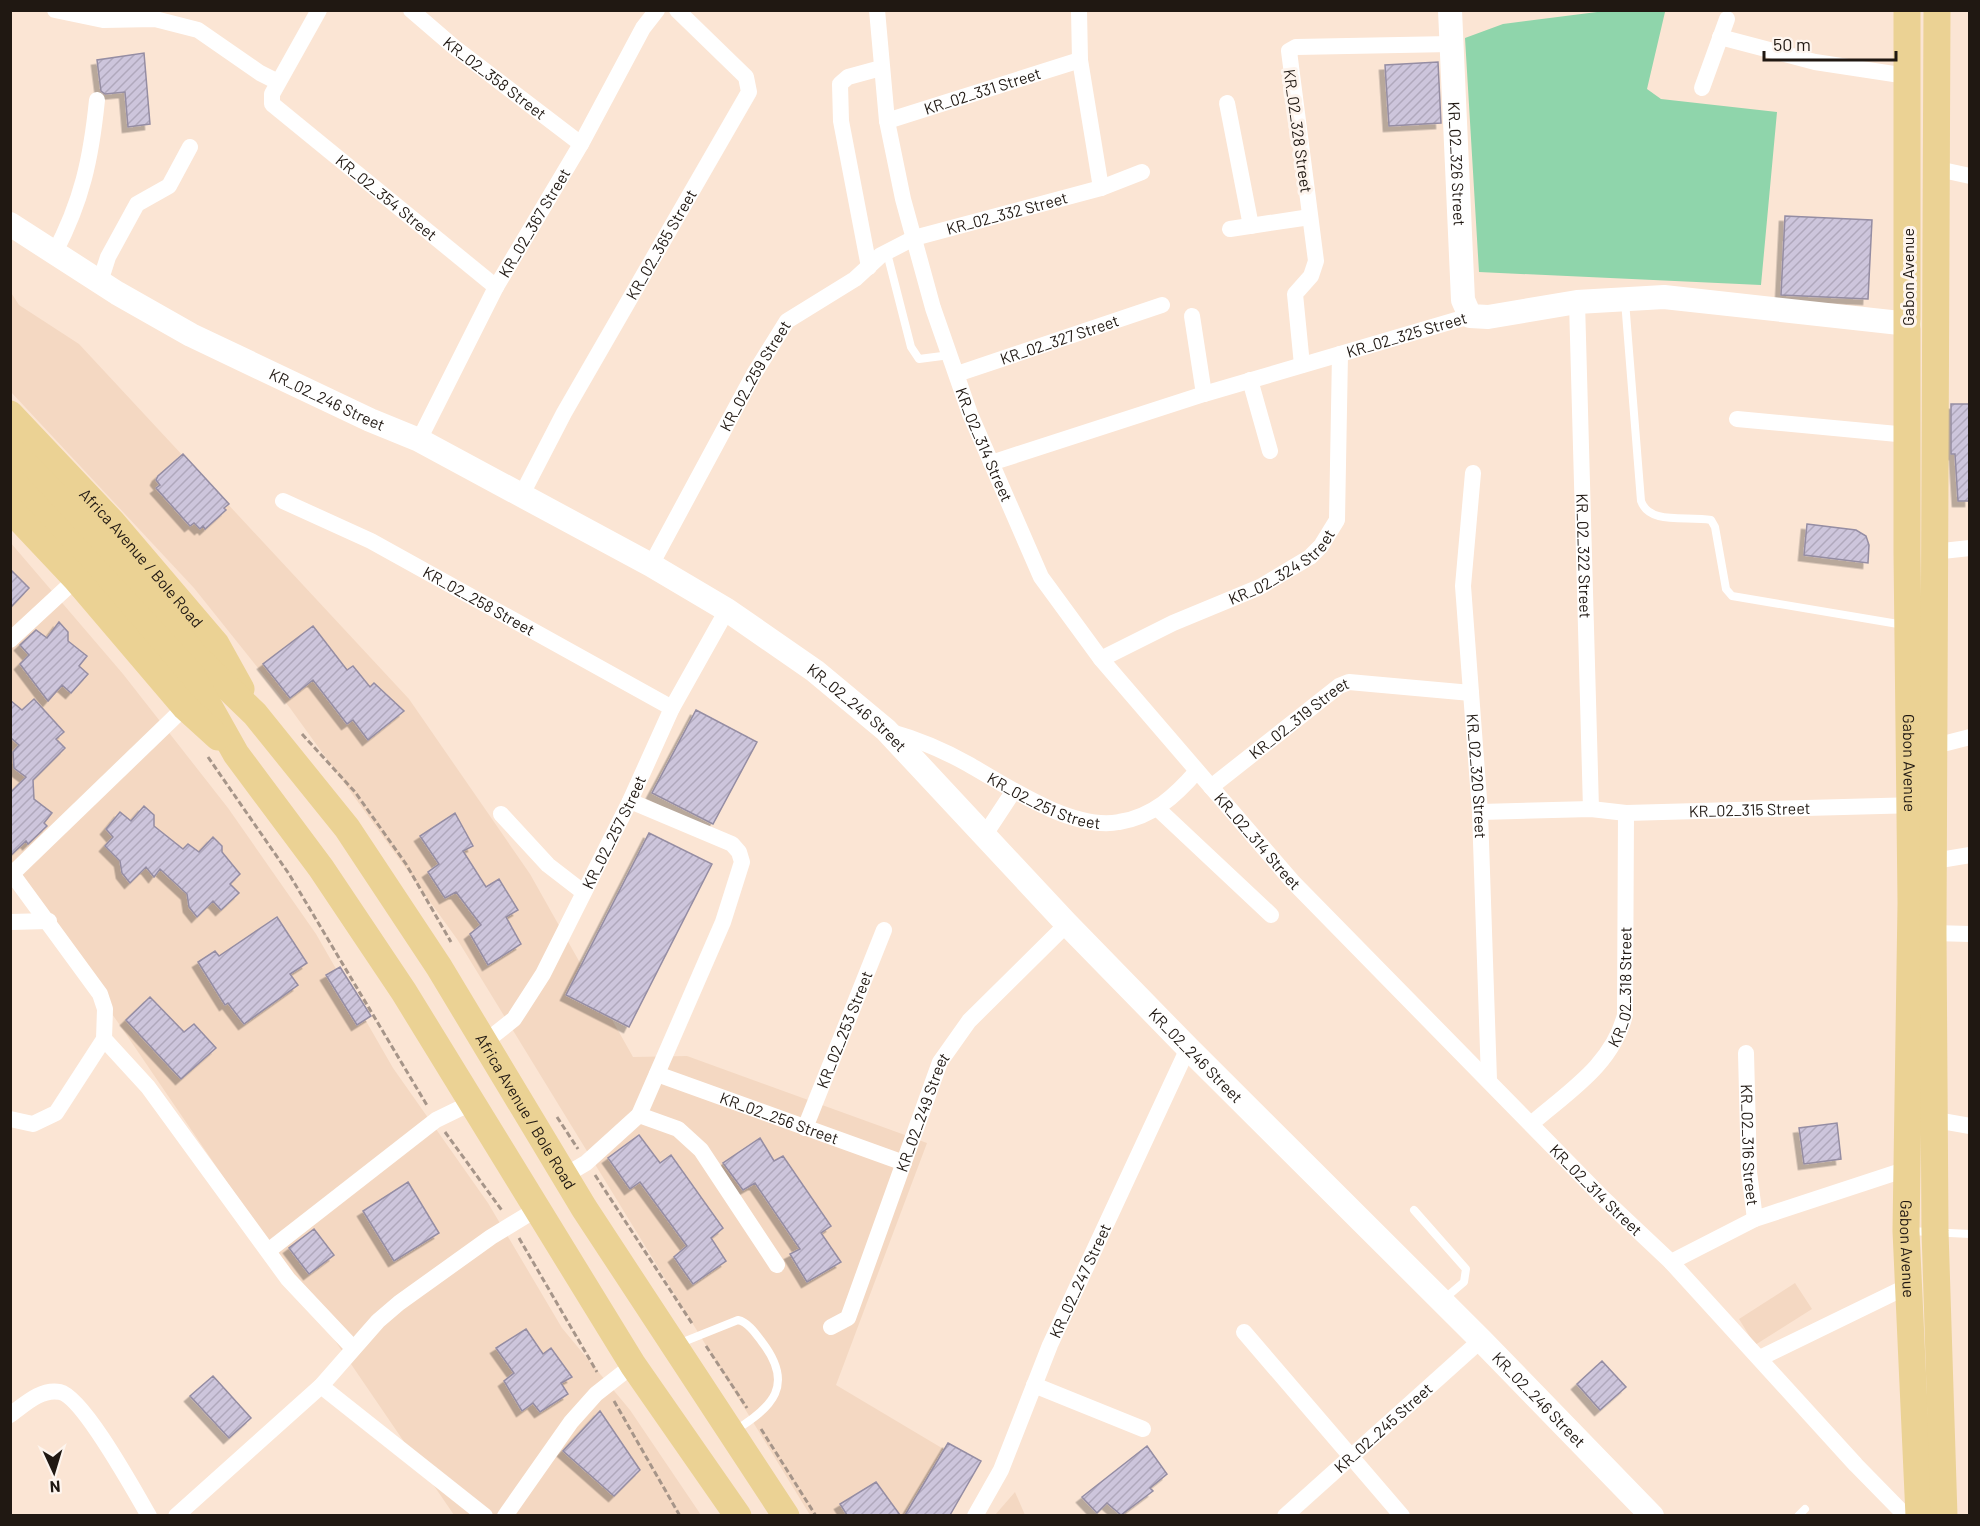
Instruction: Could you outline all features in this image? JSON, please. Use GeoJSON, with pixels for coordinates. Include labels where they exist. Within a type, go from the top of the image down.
{"type":"FeatureCollection","features":[{"type":"Feature","properties":{"kind":"main road"},"geometry":{"type":"LineString","coordinates":[[1908,22],[1937,21]]}},
{"type":"Feature","properties":{"kind":"main road","name":"Gabon Avenue"},"geometry":{"type":"LineString","coordinates":[[1937,21],[1938,170],[1933,552],[1935,746],[1922,805],[1934,861],[1935,1231],[1944,1515]]}},
{"type":"Feature","properties":{"kind":"main road","name":"Gabon Avenue"},"geometry":{"type":"LineString","coordinates":[[1908,22],[1908,626],[1922,805],[1906,1231],[1919,1515]]}},
{"type":"Feature","properties":{"kind":"main road","name":"Africa Avenue / Bole Road"},"geometry":{"type":"LineString","coordinates":[[10,414],[112,522],[216,644],[255,714]]}},
{"type":"Feature","properties":{"kind":"main road","name":"Africa Avenue / Bole Road"},"geometry":{"type":"LineString","coordinates":[[10,449],[109,550],[197,658],[255,714],[347,828],[440,967],[564,1176],[786,1515]]}},
{"type":"Feature","properties":{"kind":"main road"},"geometry":{"type":"LineString","coordinates":[[10,479],[191,674],[236,754],[321,868],[404,992],[633,1365],[738,1515]]}},
{"type":"Feature","properties":{"kind":"main road"},"geometry":{"type":"LineString","coordinates":[[10,509],[76,579],[185,707],[236,754]]}},
{"type":"Feature","properties":{"kind":"street"},"geometry":{"type":"LineString","coordinates":[[55,10],[103,20],[156,19],[198,30],[260,73],[278,82],[319,10]]}},
{"type":"Feature","properties":{"kind":"street","name":"KR_02_358 Street"},"geometry":{"type":"LineString","coordinates":[[411,10],[454,47],[581,144]]}},
{"type":"Feature","properties":{"kind":"street","name":"KR_02_367 Street"},"geometry":{"type":"LineString","coordinates":[[419,440],[496,287],[581,144],[643,28],[657,10]]}},
{"type":"Feature","properties":{"kind":"street","name":"KR_02_365 Street"},"geometry":{"type":"LineString","coordinates":[[520,496],[564,413],[749,92],[746,77],[677,10]]}},
{"type":"Feature","properties":{"kind":"street","name":"KR_02_314 Street"},"geometry":{"type":"LineString","coordinates":[[877,10],[887,122],[914,238],[970,414],[1041,577],[1101,659],[1292,881],[1603,1198],[1671,1262],[1856,1466],[1906,1515]]}},
{"type":"Feature","properties":{"kind":"street"},"geometry":{"type":"LineString","coordinates":[[1079,10],[1080,60],[1101,188]]}},
{"type":"Feature","properties":{"kind":"street","name":"KR_02_326 Street"},"geometry":{"type":"LineString","coordinates":[[1450,10],[1463,300],[1470,316]]}},
{"type":"Feature","properties":{"kind":"street"},"geometry":{"type":"LineString","coordinates":[[1702,88],[1727,19]]}},
{"type":"Feature","properties":{"kind":"street"},"geometry":{"type":"LineString","coordinates":[[1720,38],[1803,60],[1907,76]]}},
{"type":"Feature","properties":{"kind":"street","name":"KR_02_328 Street"},"geometry":{"type":"LineString","coordinates":[[1302,365],[1294,303],[1298,288],[1315,269],[1289,51],[1296,47],[1451,44]]}},
{"type":"Feature","properties":{"kind":"street","name":"KR_02_331 Street"},"geometry":{"type":"LineString","coordinates":[[887,122],[1080,60]]}},
{"type":"Feature","properties":{"kind":"street"},"geometry":{"type":"LineString","coordinates":[[869,267],[841,121],[840,84],[848,77],[881,68]]}},
{"type":"Feature","properties":{"kind":"street","name":"KR_02_354 Street"},"geometry":{"type":"LineString","coordinates":[[278,82],[272,94],[272,104],[276,109],[496,287]]}},
{"type":"Feature","properties":{"kind":"street"},"geometry":{"type":"LineString","coordinates":[[54,254],[74,217],[85,177],[97,100]]}},
{"type":"Feature","properties":{"kind":"street"},"geometry":{"type":"LineString","coordinates":[[1227,103],[1251,226]]}},
{"type":"Feature","properties":{"kind":"street"},"geometry":{"type":"LineString","coordinates":[[100,282],[108,257],[137,204],[169,186],[190,147]]}},
{"type":"Feature","properties":{"kind":"street"},"geometry":{"type":"LineString","coordinates":[[1938,170],[1970,176]]}},
{"type":"Feature","properties":{"kind":"street","name":"KR_02_332 Street"},"geometry":{"type":"LineString","coordinates":[[914,238],[1101,188],[1142,172]]}},
{"type":"Feature","properties":{"kind":"street"},"geometry":{"type":"LineString","coordinates":[[1230,229],[1310,217]]}},
{"type":"Feature","properties":{"kind":"street","name":"KR_02_246 Street"},"geometry":{"type":"LineString","coordinates":[[10,224],[54,254],[191,335],[370,420],[419,440],[651,565],[727,610],[815,671],[886,730],[1067,924],[1652,1515]]}},
{"type":"Feature","properties":{"kind":"street","name":"KR_02_259 Street"},"geometry":{"type":"LineString","coordinates":[[651,565],[754,374],[787,321],[887,253],[914,238]]}},
{"type":"Feature","properties":{"kind":"street","name":"KR_02_325 Street"},"geometry":{"type":"LineString","coordinates":[[991,463],[1204,394],[1470,316],[1488,317],[1577,302],[1664,297],[1717,301],[1812,315],[1909,324]]}},
{"type":"Feature","properties":{"kind":"street","name":"KR_02_322 Street"},"geometry":{"type":"LineString","coordinates":[[1577,302],[1590,809]]}},
{"type":"Feature","properties":{"kind":"street","name":"KR_02_327 Street"},"geometry":{"type":"LineString","coordinates":[[957,374],[1162,305]]}},
{"type":"Feature","properties":{"kind":"street"},"geometry":{"type":"LineString","coordinates":[[1192,316],[1204,394]]}},
{"type":"Feature","properties":{"kind":"street","name":"KR_02_324 Street"},"geometry":{"type":"LineString","coordinates":[[1101,659],[1173,623],[1260,587],[1310,557],[1321,546],[1337,520],[1340,354]]}},
{"type":"Feature","properties":{"kind":"street"},"geometry":{"type":"LineString","coordinates":[[1250,380],[1270,452]]}},
{"type":"Feature","properties":{"kind":"street"},"geometry":{"type":"LineString","coordinates":[[1737,418],[1908,435]]}},
{"type":"Feature","properties":{"kind":"street","name":"KR_02_320 Street"},"geometry":{"type":"LineString","coordinates":[[1473,473],[1463,586],[1480,812],[1489,1080]]}},
{"type":"Feature","properties":{"kind":"street","name":"KR_02_258 Street"},"geometry":{"type":"LineString","coordinates":[[284,501],[371,541],[672,708]]}},
{"type":"Feature","properties":{"kind":"street"},"geometry":{"type":"LineString","coordinates":[[1933,552],[1970,548]]}},
{"type":"Feature","properties":{"kind":"street"},"geometry":{"type":"LineString","coordinates":[[10,640],[76,579]]}},
{"type":"Feature","properties":{"kind":"street","name":"KR_02_257 Street"},"geometry":{"type":"LineString","coordinates":[[485,1042],[514,1018],[543,974],[630,801],[672,708],[727,610]]}},
{"type":"Feature","properties":{"kind":"street","name":"KR_02_319 Street"},"geometry":{"type":"LineString","coordinates":[[1211,787],[1339,686],[1349,682],[1471,693]]}},
{"type":"Feature","properties":{"kind":"street"},"geometry":{"type":"LineString","coordinates":[[10,1119],[33,1124],[56,1113],[104,1039],[105,1009],[100,994],[49,921],[11,872],[185,707]]}},
{"type":"Feature","properties":{"kind":"street","name":"KR_02_251 Street"},"geometry":{"type":"LineString","coordinates":[[886,730],[936,747],[1013,792],[1076,817],[1100,823],[1132,819],[1157,808],[1197,771]]}},
{"type":"Feature","properties":{"kind":"street"},"geometry":{"type":"LineString","coordinates":[[1935,746],[1970,736]]}},
{"type":"Feature","properties":{"kind":"street"},"geometry":{"type":"LineString","coordinates":[[984,836],[1013,792]]}},
{"type":"Feature","properties":{"kind":"street"},"geometry":{"type":"LineString","coordinates":[[564,1176],[586,1163],[639,1115],[723,922],[742,862],[739,852],[732,844],[630,801]]}},
{"type":"Feature","properties":{"kind":"street","name":"KR_02_315 Street"},"geometry":{"type":"LineString","coordinates":[[1480,812],[1590,809],[1626,813],[1922,805]]}},
{"type":"Feature","properties":{"kind":"street"},"geometry":{"type":"LineString","coordinates":[[1157,808],[1270,915]]}},
{"type":"Feature","properties":{"kind":"street","name":"KR_02_318 Street"},"geometry":{"type":"LineString","coordinates":[[1531,1124],[1610,1053],[1620,1035],[1625,1015],[1626,813]]}},
{"type":"Feature","properties":{"kind":"street"},"geometry":{"type":"LineString","coordinates":[[501,814],[548,865],[584,892]]}},
{"type":"Feature","properties":{"kind":"street"},"geometry":{"type":"LineString","coordinates":[[1934,861],[1970,855]]}},
{"type":"Feature","properties":{"kind":"street"},"geometry":{"type":"LineString","coordinates":[[10,922],[49,921]]}},
{"type":"Feature","properties":{"kind":"street","name":"KR_02_249 Street"},"geometry":{"type":"LineString","coordinates":[[831,1326],[848,1318],[940,1062],[969,1021],[1067,924]]}},
{"type":"Feature","properties":{"kind":"street","name":"KR_02_253 Street"},"geometry":{"type":"LineString","coordinates":[[805,1128],[884,930]]}},
{"type":"Feature","properties":{"kind":"street"},"geometry":{"type":"LineString","coordinates":[[1933,933],[1970,934]]}},
{"type":"Feature","properties":{"kind":"street"},"geometry":{"type":"LineString","coordinates":[[104,1039],[148,1087],[302,1294],[353,1348]]}},
{"type":"Feature","properties":{"kind":"street","name":"KR_02_247 Street"},"geometry":{"type":"LineString","coordinates":[[975,1515],[1001,1470],[1034,1385],[1188,1048]]}},
{"type":"Feature","properties":{"kind":"street","name":"KR_02_316 Street"},"geometry":{"type":"LineString","coordinates":[[1746,1053],[1749,1172],[1755,1220],[1907,1169]]}},
{"type":"Feature","properties":{"kind":"street","name":"KR_02_256 Street"},"geometry":{"type":"LineString","coordinates":[[657,1074],[904,1163]]}},
{"type":"Feature","properties":{"kind":"street"},"geometry":{"type":"LineString","coordinates":[[268,1251],[436,1120],[473,1102]]}},
{"type":"Feature","properties":{"kind":"street"},"geometry":{"type":"LineString","coordinates":[[639,1115],[678,1129],[701,1150],[777,1265]]}},
{"type":"Feature","properties":{"kind":"street"},"geometry":{"type":"LineString","coordinates":[[1936,1120],[1970,1126]]}},
{"type":"Feature","properties":{"kind":"street"},"geometry":{"type":"LineString","coordinates":[[176,1515],[321,1386],[353,1348],[399,1302],[537,1209]]}},
{"type":"Feature","properties":{"kind":"street"},"geometry":{"type":"LineString","coordinates":[[1671,1262],[1755,1220]]}},
{"type":"Feature","properties":{"kind":"street"},"geometry":{"type":"LineString","coordinates":[[1760,1358],[1908,1286]]}},
{"type":"Feature","properties":{"kind":"street"},"geometry":{"type":"LineString","coordinates":[[1244,1332],[1402,1515]]}},
{"type":"Feature","properties":{"kind":"street","name":"KR_02_245 Street"},"geometry":{"type":"LineString","coordinates":[[1285,1515],[1481,1340]]}},
{"type":"Feature","properties":{"kind":"street"},"geometry":{"type":"LineString","coordinates":[[505,1515],[571,1422],[606,1386],[633,1365]]}},
{"type":"Feature","properties":{"kind":"street"},"geometry":{"type":"LineString","coordinates":[[1034,1385],[1143,1429]]}},
{"type":"Feature","properties":{"kind":"street"},"geometry":{"type":"LineString","coordinates":[[321,1386],[485,1515]]}},
{"type":"Feature","properties":{"kind":"street"},"geometry":{"type":"LineString","coordinates":[[10,1415],[34,1397],[48,1392],[62,1392],[80,1408],[98,1431],[149,1515]]}},
{"type":"Feature","properties":{"kind":"lane"},"geometry":{"type":"LineString","coordinates":[[887,253],[911,348],[919,359],[950,355]]}},
{"type":"Feature","properties":{"kind":"lane"},"geometry":{"type":"LineString","coordinates":[[1625,298],[1641,501],[1644,510],[1652,516],[1711,520],[1715,526],[1726,589],[1732,596],[1908,626]]}},
{"type":"Feature","properties":{"kind":"lane"},"geometry":{"type":"LineString","coordinates":[[1414,1210],[1466,1269],[1464,1282],[1441,1301]]}},
{"type":"Feature","properties":{"kind":"lane"},"geometry":{"type":"LineString","coordinates":[[1906,1231],[1970,1234]]}},
{"type":"Feature","properties":{"kind":"lane"},"geometry":{"type":"LineString","coordinates":[[675,1346],[738,1320],[744,1322],[764,1343],[780,1377],[780,1384],[762,1411],[731,1432]]}},
{"type":"Feature","properties":{"kind":"path"},"geometry":{"type":"LineString","coordinates":[[203,751],[289,874],[436,1120],[512,1225],[680,1515]]}},
{"type":"Feature","properties":{"kind":"shaded area"},"geometry":{"type":"Polygon","coordinates":[[[10,291],[19,305],[79,344],[409,699],[530,874],[633,1057],[687,1056],[927,1143],[836,1385],[972,1466],[938,1515],[810,1515],[457,939],[290,708],[194,588],[11,392],[10,291]]]}},
{"type":"Feature","properties":{"kind":"shaded area"},"geometry":{"type":"Polygon","coordinates":[[[10,542],[123,674],[228,808],[316,934],[393,1068],[488,1203],[562,1328],[630,1410],[701,1515],[454,1515],[117,1021],[11,873],[10,542]]]}},
{"type":"Feature","properties":{"kind":"shaded area"},"geometry":{"type":"Polygon","coordinates":[[[1795,1283],[1812,1309],[1755,1345],[1739,1319],[1795,1283]]]}},
{"type":"Feature","properties":{"kind":"shaded area"},"geometry":{"type":"Polygon","coordinates":[[[1015,1492],[1025,1515],[995,1515],[1015,1492]]]}},
{"type":"Feature","properties":{"kind":"green space"},"geometry":{"type":"Polygon","coordinates":[[[1605,11],[1665,12],[1647,89],[1661,99],[1777,112],[1761,285],[1479,272],[1465,38],[1503,24],[1605,11]]]}},
{"type":"Feature","properties":{"kind":"building"},"geometry":{"type":"Polygon","coordinates":[[[144,53],[150,124],[128,127],[125,92],[105,94],[101,91],[97,60],[144,53]]]}},
{"type":"Feature","properties":{"kind":"building"},"geometry":{"type":"Polygon","coordinates":[[[1438,62],[1441,123],[1389,126],[1385,65],[1438,62]]]}},
{"type":"Feature","properties":{"kind":"building"},"geometry":{"type":"Polygon","coordinates":[[[1785,216],[1872,220],[1868,299],[1781,295],[1785,216]]]}},
{"type":"Feature","properties":{"kind":"building"},"geometry":{"type":"Polygon","coordinates":[[[1951,404],[1970,404],[1970,501],[1958,501],[1955,454],[1951,454],[1951,404]]]}},
{"type":"Feature","properties":{"kind":"building"},"geometry":{"type":"Polygon","coordinates":[[[183,454],[229,504],[224,508],[226,510],[205,529],[203,526],[200,529],[194,523],[190,526],[156,488],[160,485],[156,480],[158,476],[183,454]]]}},
{"type":"Feature","properties":{"kind":"building"},"geometry":{"type":"Polygon","coordinates":[[[1807,524],[1856,530],[1866,536],[1869,545],[1868,563],[1804,555],[1807,524]]]}},
{"type":"Feature","properties":{"kind":"building"},"geometry":{"type":"Polygon","coordinates":[[[10,569],[29,588],[10,608],[10,569]]]}},
{"type":"Feature","properties":{"kind":"building"},"geometry":{"type":"Polygon","coordinates":[[[59,622],[68,632],[68,641],[87,656],[79,666],[88,674],[71,693],[62,685],[48,701],[20,664],[29,655],[20,645],[36,630],[47,638],[59,622]]]}},
{"type":"Feature","properties":{"kind":"building"},"geometry":{"type":"Polygon","coordinates":[[[313,626],[347,670],[353,666],[370,687],[374,683],[404,711],[368,740],[353,720],[347,724],[313,680],[290,698],[263,664],[313,626]]]}},
{"type":"Feature","properties":{"kind":"building"},"geometry":{"type":"Polygon","coordinates":[[[34,699],[64,732],[56,739],[65,748],[33,780],[34,799],[52,813],[44,823],[47,826],[28,844],[26,841],[10,856],[10,793],[26,777],[14,768],[13,752],[19,745],[10,737],[10,700],[22,710],[34,699]]]}},
{"type":"Feature","properties":{"kind":"building"},"geometry":{"type":"Polygon","coordinates":[[[696,710],[757,742],[713,824],[652,793],[696,710]]]}},
{"type":"Feature","properties":{"kind":"building"},"geometry":{"type":"Polygon","coordinates":[[[144,806],[154,815],[154,826],[183,849],[188,844],[199,852],[213,837],[222,846],[222,852],[240,874],[230,884],[239,893],[221,910],[213,901],[197,917],[189,907],[187,894],[160,869],[154,877],[146,867],[130,883],[122,873],[120,861],[105,846],[113,837],[106,829],[120,812],[131,821],[144,806]]]}},
{"type":"Feature","properties":{"kind":"building"},"geometry":{"type":"Polygon","coordinates":[[[455,813],[473,846],[463,851],[486,887],[499,879],[518,910],[506,917],[521,944],[488,965],[470,934],[481,925],[456,892],[445,898],[428,872],[439,864],[420,836],[455,813]]]}},
{"type":"Feature","properties":{"kind":"building"},"geometry":{"type":"Polygon","coordinates":[[[649,833],[712,864],[629,1027],[566,995],[649,833]]]}},
{"type":"Feature","properties":{"kind":"building"},"geometry":{"type":"Polygon","coordinates":[[[277,917],[307,963],[290,974],[298,985],[244,1024],[228,1003],[225,1005],[198,962],[215,951],[219,956],[277,917]]]}},
{"type":"Feature","properties":{"kind":"building"},"geometry":{"type":"Polygon","coordinates":[[[340,967],[371,1016],[357,1025],[326,975],[340,967]]]}},
{"type":"Feature","properties":{"kind":"building"},"geometry":{"type":"Polygon","coordinates":[[[150,997],[184,1032],[194,1024],[216,1048],[181,1079],[126,1020],[150,997]]]}},
{"type":"Feature","properties":{"kind":"building"},"geometry":{"type":"Polygon","coordinates":[[[1837,1123],[1841,1159],[1804,1164],[1799,1128],[1837,1123]]]}},
{"type":"Feature","properties":{"kind":"building"},"geometry":{"type":"Polygon","coordinates":[[[639,1135],[660,1163],[671,1155],[723,1228],[711,1238],[726,1261],[693,1284],[674,1257],[687,1246],[640,1182],[630,1189],[608,1158],[639,1135]]]}},
{"type":"Feature","properties":{"kind":"building"},"geometry":{"type":"Polygon","coordinates":[[[760,1138],[774,1161],[783,1156],[831,1226],[821,1233],[841,1262],[807,1282],[790,1254],[800,1249],[755,1183],[743,1190],[723,1163],[760,1138]]]}},
{"type":"Feature","properties":{"kind":"building"},"geometry":{"type":"Polygon","coordinates":[[[408,1182],[439,1233],[394,1261],[363,1211],[408,1182]]]}},
{"type":"Feature","properties":{"kind":"building"},"geometry":{"type":"Polygon","coordinates":[[[314,1229],[334,1255],[309,1274],[289,1248],[314,1229]]]}},
{"type":"Feature","properties":{"kind":"building"},"geometry":{"type":"Polygon","coordinates":[[[526,1329],[543,1354],[551,1348],[572,1377],[561,1383],[568,1394],[540,1412],[533,1403],[522,1411],[504,1381],[514,1373],[496,1348],[526,1329]]]}},
{"type":"Feature","properties":{"kind":"building"},"geometry":{"type":"Polygon","coordinates":[[[1602,1361],[1626,1387],[1600,1410],[1577,1384],[1602,1361]]]}},
{"type":"Feature","properties":{"kind":"building"},"geometry":{"type":"Polygon","coordinates":[[[213,1376],[251,1418],[229,1438],[190,1396],[213,1376]]]}},
{"type":"Feature","properties":{"kind":"building"},"geometry":{"type":"Polygon","coordinates":[[[600,1411],[640,1470],[614,1496],[563,1451],[600,1411]]]}},
{"type":"Feature","properties":{"kind":"building"},"geometry":{"type":"Polygon","coordinates":[[[948,1443],[981,1461],[950,1515],[905,1515],[948,1443]]]}},
{"type":"Feature","properties":{"kind":"building"},"geometry":{"type":"Polygon","coordinates":[[[1147,1446],[1167,1474],[1150,1488],[1153,1491],[1121,1515],[1107,1503],[1097,1513],[1082,1497],[1147,1446]]]}},
{"type":"Feature","properties":{"kind":"building"},"geometry":{"type":"Polygon","coordinates":[[[876,1482],[900,1515],[847,1515],[840,1504],[876,1482]]]}}]}
